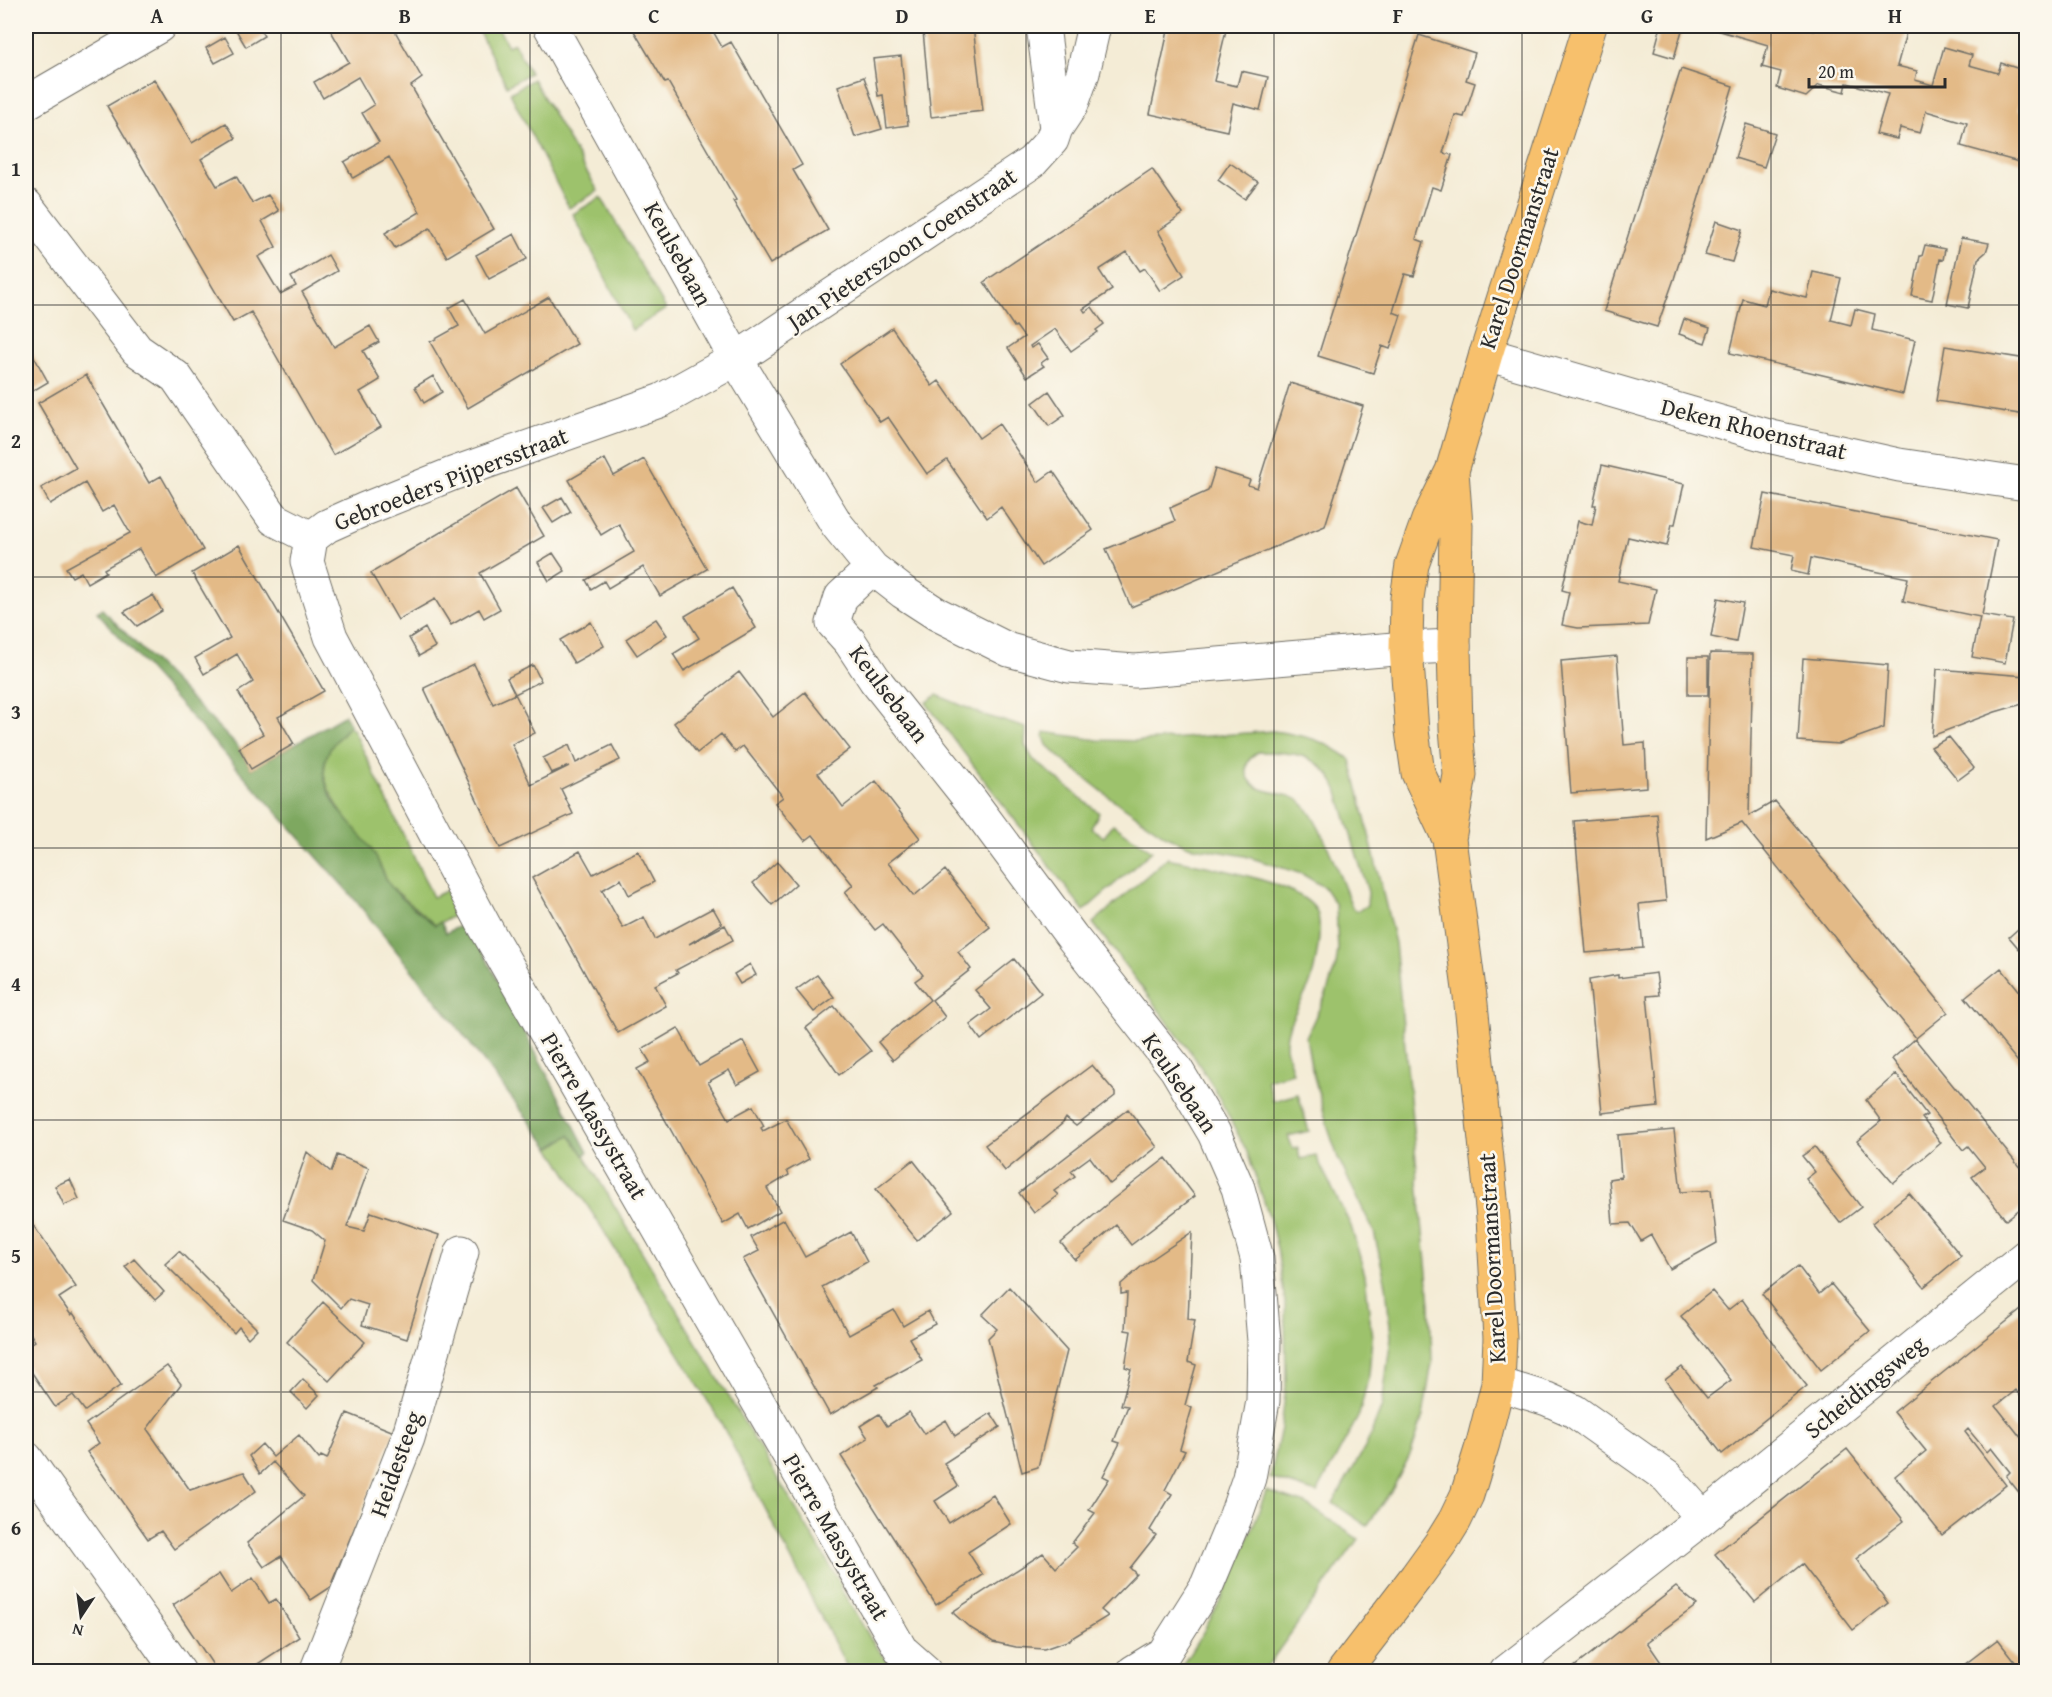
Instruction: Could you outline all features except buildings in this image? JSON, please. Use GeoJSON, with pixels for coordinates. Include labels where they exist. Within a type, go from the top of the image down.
{"type":"FeatureCollection","features":[{"type":"Feature","properties":{"kind":"main road","name":"Karel Doormanstraat"},"geometry":{"type":"LineString","coordinates":[[1449,839],[1418,773],[1412,731],[1407,648],[1407,598],[1412,565],[1428,520],[1452,471],[1486,354],[1590,26]]}},
{"type":"Feature","properties":{"kind":"main road","name":"Karel Doormanstraat"},"geometry":{"type":"LineString","coordinates":[[1343,1671],[1416,1577],[1455,1520],[1467,1495],[1498,1384],[1500,1338],[1493,1218],[1471,1004],[1449,839],[1460,775],[1456,728],[1454,646],[1456,526],[1452,471]]}},
{"type":"Feature","properties":{"kind":"street"},"geometry":{"type":"LineString","coordinates":[[26,103],[159,26]]}},
{"type":"Feature","properties":{"kind":"street","name":"Keulsebaan"},"geometry":{"type":"LineString","coordinates":[[550,26],[736,359],[837,525],[872,568],[903,592],[937,614],[1009,650],[1069,666],[1135,671],[1454,646]]}},
{"type":"Feature","properties":{"kind":"street"},"geometry":{"type":"LineString","coordinates":[[1042,26],[1056,128]]}},
{"type":"Feature","properties":{"kind":"street","name":"Jan Pieterszoon Coenstraat"},"geometry":{"type":"LineString","coordinates":[[736,359],[1032,162],[1052,140],[1056,128],[1072,104],[1083,74],[1094,26]]}},
{"type":"Feature","properties":{"kind":"street","name":"Gebroeders Pijpersstraat"},"geometry":{"type":"LineString","coordinates":[[26,205],[137,350],[176,377],[274,519],[311,538],[327,526],[452,474],[662,400],[736,359]]}},
{"type":"Feature","properties":{"kind":"street","name":"Deken Rhoenstraat"},"geometry":{"type":"LineString","coordinates":[[1486,354],[1772,437],[1899,465],[2026,484]]}},
{"type":"Feature","properties":{"kind":"street","name":"Pierre Massystraat"},"geometry":{"type":"LineString","coordinates":[[311,538],[307,562],[331,637],[485,927],[902,1650],[926,1671]]}},
{"type":"Feature","properties":{"kind":"street","name":"Keulsebaan"},"geometry":{"type":"LineString","coordinates":[[872,568],[841,597],[833,623],[850,642],[875,680],[972,802],[1072,937],[1176,1070],[1214,1133],[1238,1188],[1257,1258],[1264,1341],[1263,1401],[1249,1479],[1207,1585],[1164,1653],[1133,1671]]}},
{"type":"Feature","properties":{"kind":"street","name":"Heidesteeg"},"geometry":{"type":"LineString","coordinates":[[316,1671],[408,1438],[462,1252]]}},
{"type":"Feature","properties":{"kind":"street","name":"Scheidingsweg"},"geometry":{"type":"LineString","coordinates":[[1506,1671],[1703,1518],[2026,1256]]}},
{"type":"Feature","properties":{"kind":"street"},"geometry":{"type":"LineString","coordinates":[[1498,1384],[1547,1399],[1574,1411],[1667,1477],[1703,1518]]}},
{"type":"Feature","properties":{"kind":"street"},"geometry":{"type":"LineString","coordinates":[[26,1458],[179,1671]]}},
{"type":"Feature","properties":{"kind":"green space"},"geometry":{"type":"Polygon","coordinates":[[[476,26],[497,26],[508,46],[514,43],[530,73],[507,86],[476,26]]]}},
{"type":"Feature","properties":{"kind":"green space"},"geometry":{"type":"Polygon","coordinates":[[[533,79],[598,191],[569,208],[510,93],[533,79]]]}},
{"type":"Feature","properties":{"kind":"green space"},"geometry":{"type":"Polygon","coordinates":[[[601,197],[666,309],[632,330],[573,214],[601,197]]]}},
{"type":"Feature","properties":{"kind":"green space"},"geometry":{"type":"Polygon","coordinates":[[[102,609],[239,748],[251,769],[345,715],[350,725],[328,752],[324,765],[326,785],[331,797],[369,845],[389,884],[402,898],[435,925],[441,922],[446,933],[467,922],[588,1152],[584,1155],[570,1135],[550,1148],[448,1015],[351,895],[97,612],[102,609]]]}},
{"type":"Feature","properties":{"kind":"green space"},"geometry":{"type":"Polygon","coordinates":[[[937,695],[984,715],[1026,728],[1025,745],[1033,759],[1099,813],[1091,828],[1104,837],[1113,824],[1152,851],[1084,911],[926,703],[937,695]]]}},
{"type":"Feature","properties":{"kind":"green space"},"geometry":{"type":"Polygon","coordinates":[[[350,725],[433,897],[450,889],[462,912],[435,925],[390,886],[375,855],[344,817],[328,788],[324,774],[326,758],[332,745],[350,725]]]}},
{"type":"Feature","properties":{"kind":"green space"},"geometry":{"type":"Polygon","coordinates":[[[1273,731],[1314,739],[1332,747],[1351,760],[1395,943],[1430,1304],[1432,1362],[1423,1416],[1411,1453],[1393,1488],[1367,1526],[1333,1503],[1366,1446],[1382,1406],[1391,1337],[1386,1285],[1374,1232],[1338,1158],[1329,1131],[1311,1066],[1306,1037],[1327,992],[1336,965],[1338,950],[1336,905],[1324,887],[1302,874],[1245,856],[1188,846],[1165,835],[1108,796],[1065,762],[1047,745],[1044,737],[1045,732],[1098,740],[1143,741],[1273,731]],[[1258,752],[1248,763],[1249,779],[1260,788],[1290,796],[1303,804],[1324,838],[1353,909],[1358,911],[1367,905],[1368,892],[1337,789],[1330,777],[1323,768],[1305,757],[1294,754],[1258,752]]]}},
{"type":"Feature","properties":{"kind":"green space"},"geometry":{"type":"Polygon","coordinates":[[[1167,858],[1270,883],[1306,900],[1316,910],[1318,917],[1318,948],[1311,979],[1290,1023],[1286,1038],[1293,1073],[1267,1080],[1273,1101],[1298,1094],[1309,1131],[1288,1136],[1293,1149],[1298,1148],[1300,1159],[1316,1156],[1351,1226],[1365,1275],[1372,1338],[1369,1375],[1359,1415],[1317,1493],[1270,1478],[1281,1428],[1286,1386],[1285,1302],[1277,1248],[1269,1216],[1247,1152],[1214,1088],[1195,1058],[1093,923],[1167,858]]]}},
{"type":"Feature","properties":{"kind":"green space"},"geometry":{"type":"Polygon","coordinates":[[[570,1135],[841,1584],[840,1588],[874,1644],[896,1671],[849,1671],[720,1421],[602,1228],[550,1148],[570,1135]]]}},
{"type":"Feature","properties":{"kind":"green space"},"geometry":{"type":"Polygon","coordinates":[[[1266,1491],[1306,1504],[1358,1539],[1264,1671],[1178,1671],[1217,1607],[1266,1491]]]}}]}
